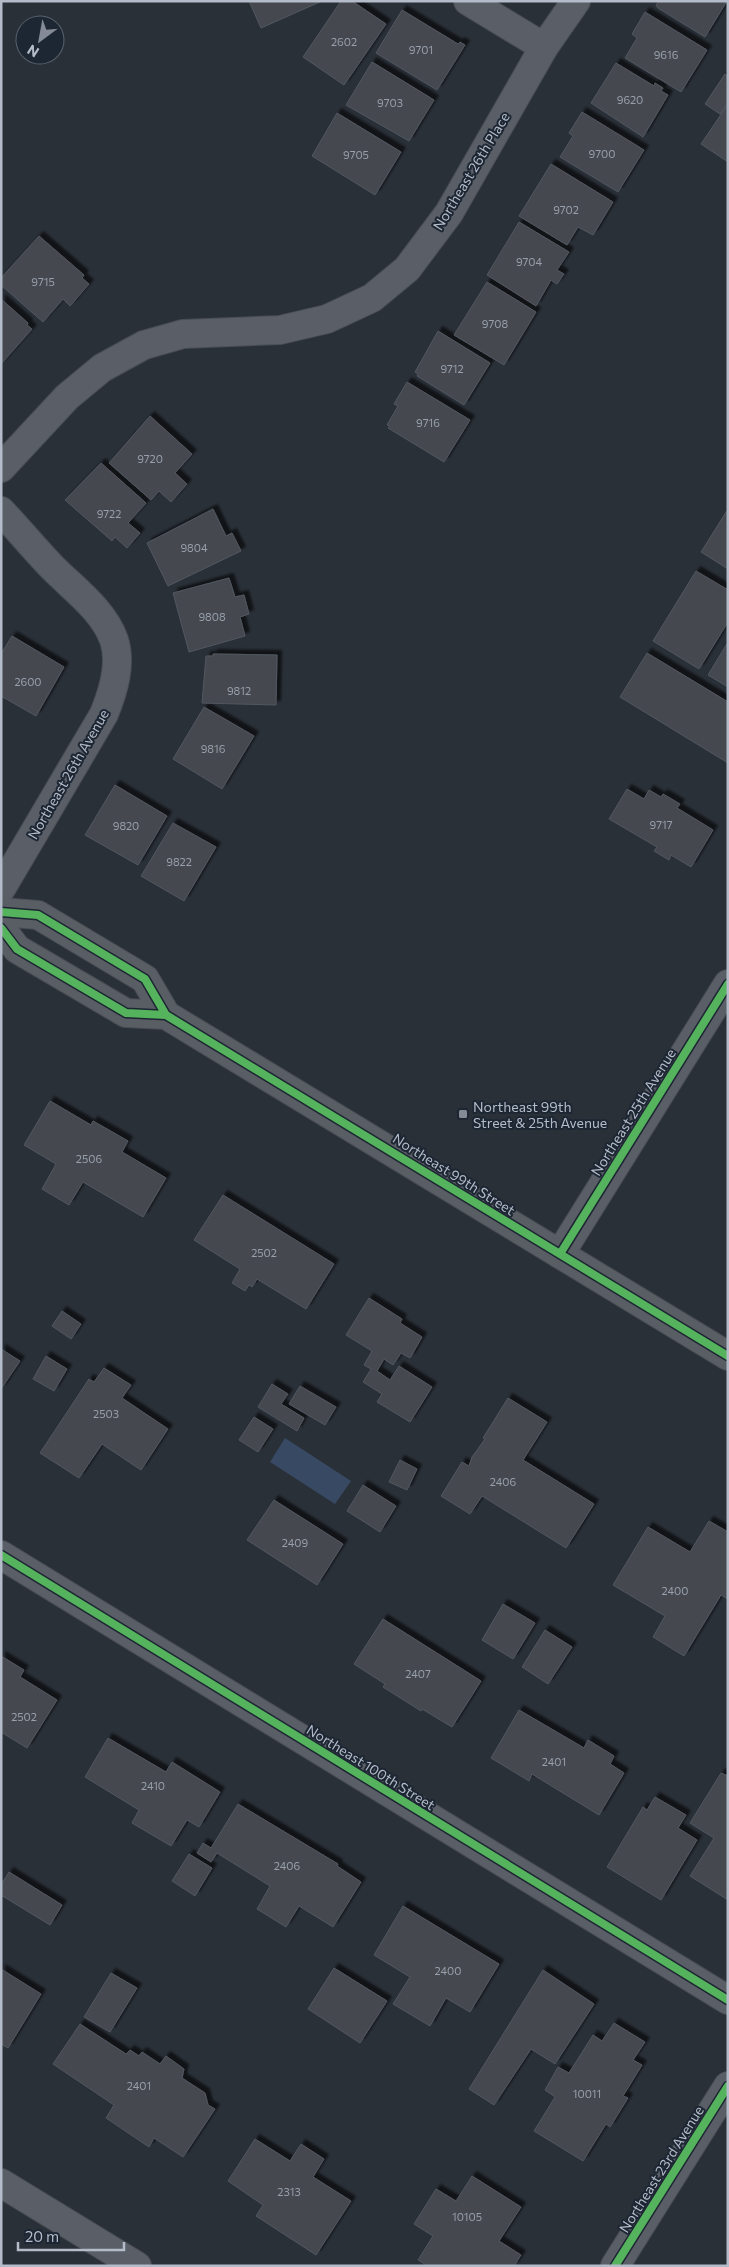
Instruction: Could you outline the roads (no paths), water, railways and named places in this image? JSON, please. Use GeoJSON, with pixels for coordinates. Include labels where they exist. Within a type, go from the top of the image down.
{"type":"FeatureCollection","features":[{"type":"Feature","properties":{"kind":"main road","name":"Northeast 99th Street"},"geometry":{"type":"LineString","coordinates":[[1,912],[38,915],[144,978],[166,1015],[728,1356]]}},
{"type":"Feature","properties":{"kind":"main road","name":"Northeast 99th Street"},"geometry":{"type":"LineString","coordinates":[[1,928],[17,949],[126,1013],[166,1015]]}},
{"type":"Feature","properties":{"kind":"street"},"geometry":{"type":"LineString","coordinates":[[468,1],[544,47]]}},
{"type":"Feature","properties":{"kind":"street","name":"Northeast 26th Place"},"geometry":{"type":"LineString","coordinates":[[1,468],[67,397],[102,368],[144,345],[183,334],[280,330],[327,319],[372,298],[407,270],[449,212],[544,47],[576,1]]}},
{"type":"Feature","properties":{"kind":"street","name":"Northeast 26th Avenue"},"geometry":{"type":"LineString","coordinates":[[1,511],[49,564],[103,617],[114,640],[116,653],[113,690],[104,714],[1,890]]}},
{"type":"Feature","properties":{"kind":"street","name":"Northeast 25th Avenue"},"geometry":{"type":"LineString","coordinates":[[560,1254],[728,984]]}},
{"type":"Feature","properties":{"kind":"street","name":"Northeast 100th Street"},"geometry":{"type":"LineString","coordinates":[[1,1555],[728,2000]]}},
{"type":"Feature","properties":{"kind":"street","name":"Northeast 23rd Avenue"},"geometry":{"type":"LineString","coordinates":[[615,2266],[728,2086]]}},
{"type":"Feature","properties":{"kind":"street"},"geometry":{"type":"LineString","coordinates":[[1,2183],[137,2266]]}},
{"type":"Feature","properties":{"kind":"water"},"geometry":{"type":"Polygon","coordinates":[[[285,1438],[351,1481],[335,1504],[270,1462],[285,1438]]]}},
{"type":"Feature","properties":{"kind":"place","name":"Northeast 99th Street & 25th Avenue"},"geometry":{"type":"Point","coordinates":[463,1114]}}]}
